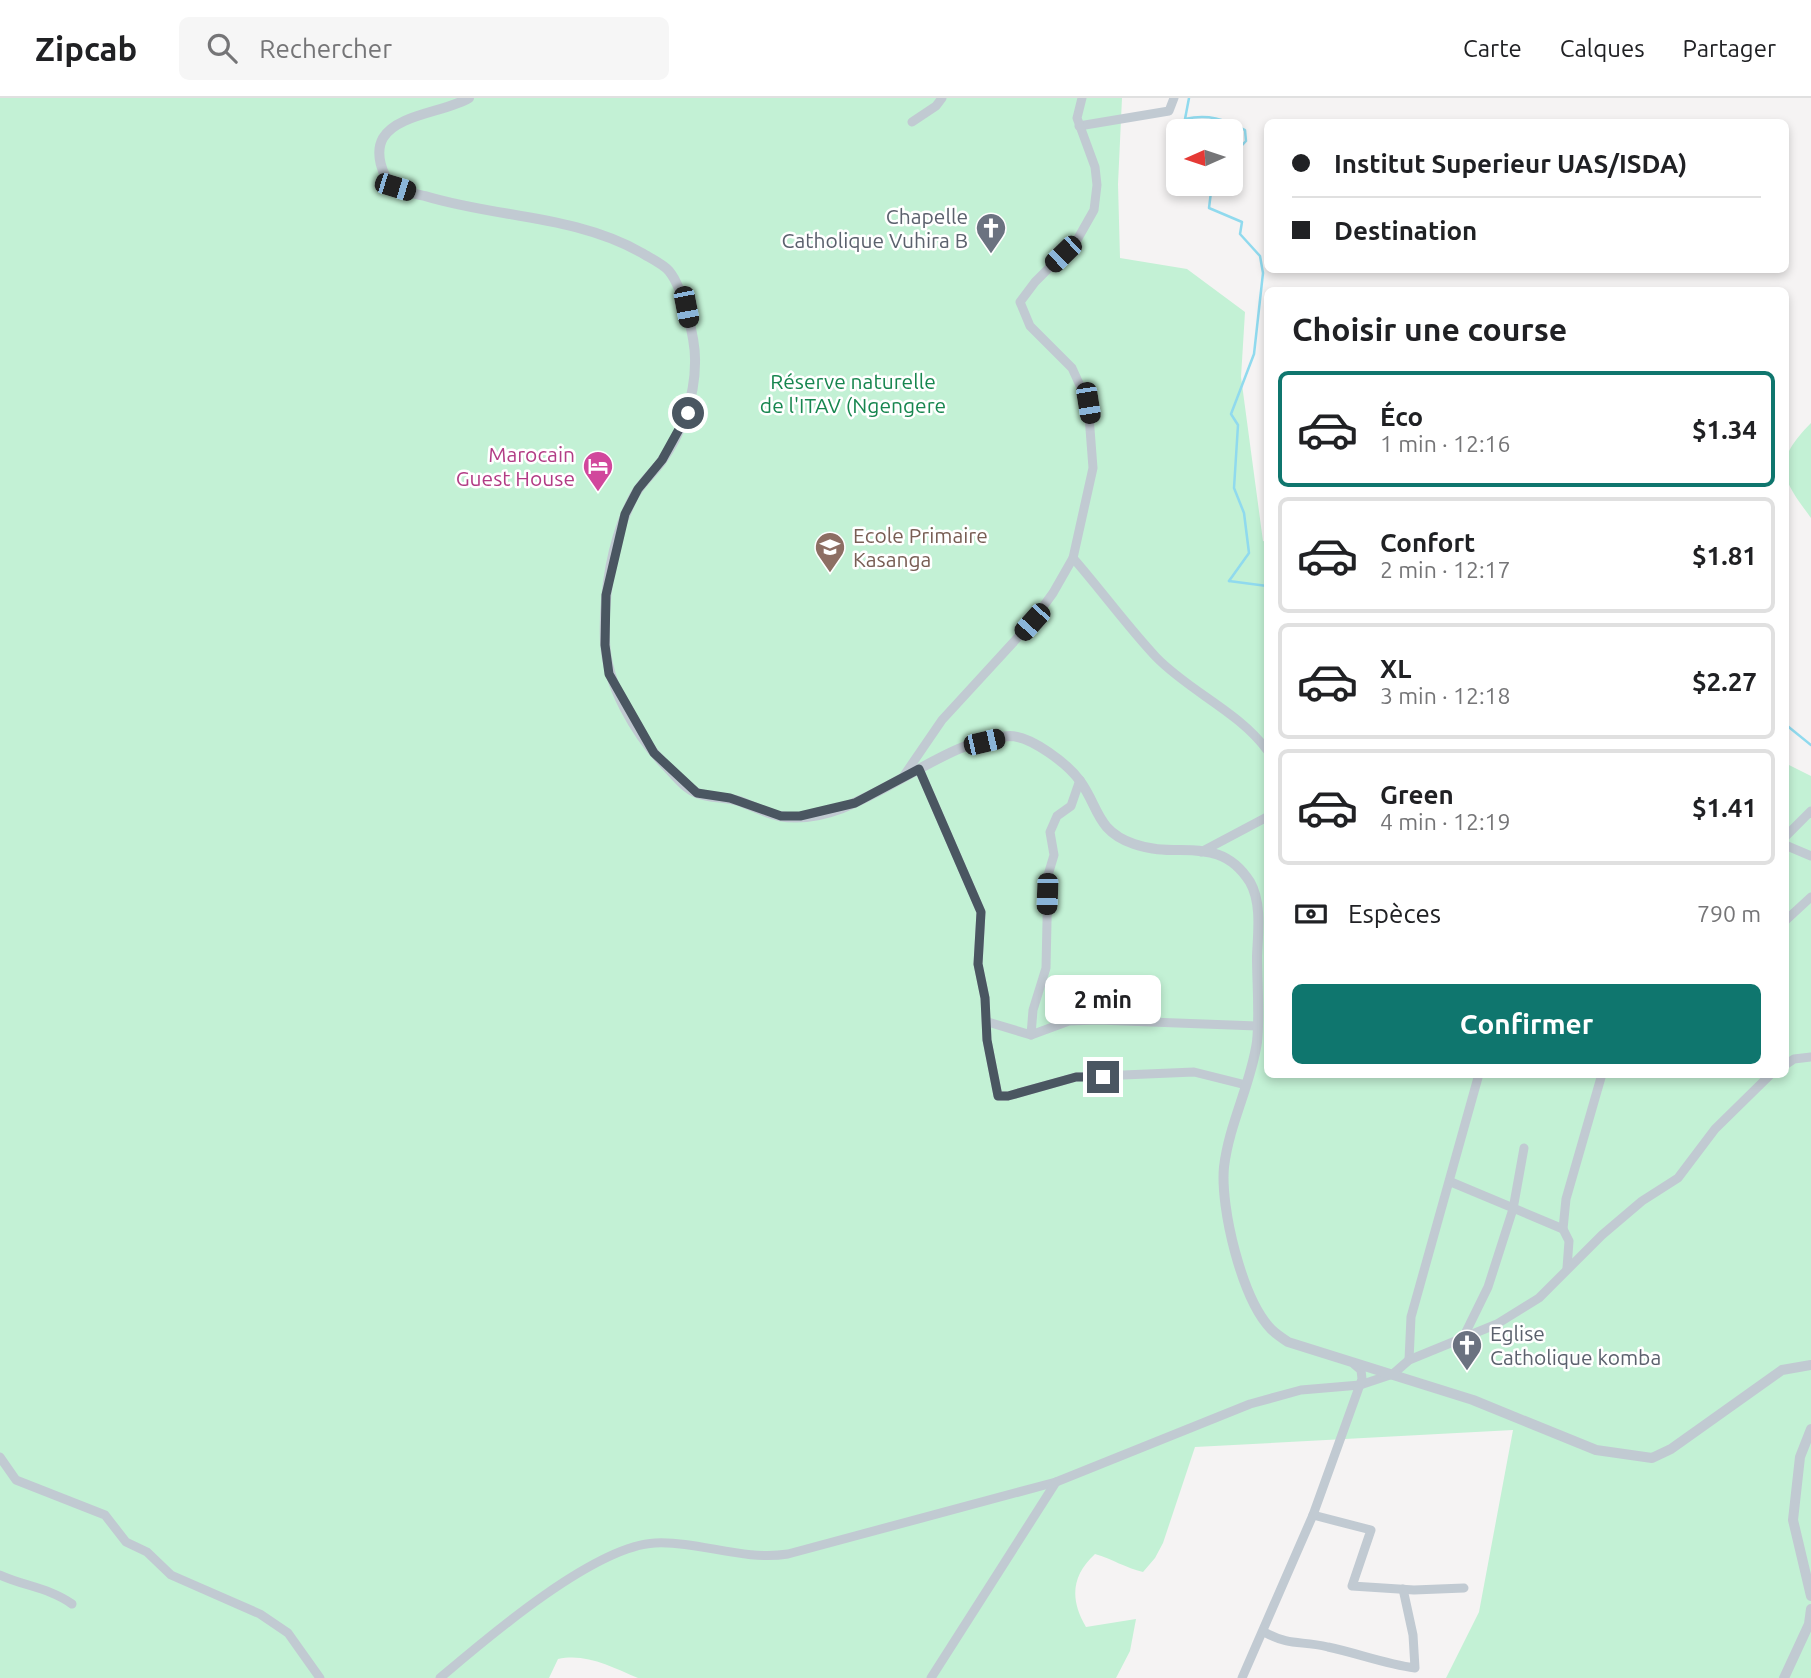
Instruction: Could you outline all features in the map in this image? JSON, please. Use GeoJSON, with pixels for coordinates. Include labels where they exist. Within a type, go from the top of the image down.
{"type":"FeatureCollection","features":[{"type":"Feature","properties":{"kind":"street"},"geometry":{"type":"LineString","coordinates":[[469,98],[454,107],[397,125],[383,137],[379,153],[382,170],[395,187],[471,208],[543,218],[613,238],[668,269],[686,307],[696,360],[688,413],[662,460],[638,489],[625,514],[606,595],[605,645],[609,674],[654,753],[697,793],[730,798],[781,816],[800,816],[855,803],[965,746],[1014,736],[1035,743],[1080,780],[1099,820],[1121,837],[1135,845],[1220,853],[1233,863],[1250,882],[1262,911],[1256,1026],[1262,1042],[1246,1084],[1224,1166],[1226,1202],[1245,1284],[1270,1329],[1288,1342],[1473,1400],[1595,1450],[1652,1458],[1671,1449],[1782,1370],[1811,1365]]}},
{"type":"Feature","properties":{"kind":"street"},"geometry":{"type":"LineString","coordinates":[[912,122],[942,98]]}},
{"type":"Feature","properties":{"kind":"street"},"geometry":{"type":"LineString","coordinates":[[903,778],[942,720],[1032,622],[1073,558],[1093,468],[1088,403],[1072,368],[1030,326],[1020,302],[1035,282],[1077,240],[1094,210],[1097,185],[1095,167],[1077,118],[1082,98]]}},
{"type":"Feature","properties":{"kind":"street"},"geometry":{"type":"LineString","coordinates":[[1079,126],[1169,111],[1174,98]]}},
{"type":"Feature","properties":{"kind":"street"},"geometry":{"type":"LineString","coordinates":[[1073,558],[1156,656],[1196,691],[1245,725],[1264,747]]}},
{"type":"Feature","properties":{"kind":"street"},"geometry":{"type":"LineString","coordinates":[[919,769],[981,912],[978,964],[988,1023],[987,1040],[998,1096],[1008,1096],[1076,1077],[1194,1072],[1246,1084]]}},
{"type":"Feature","properties":{"kind":"street"},"geometry":{"type":"LineString","coordinates":[[1031,1035],[1033,1010],[1046,968],[1048,875],[1054,855],[1050,832],[1057,816],[1071,806],[1080,780]]}},
{"type":"Feature","properties":{"kind":"street"},"geometry":{"type":"LineString","coordinates":[[1789,833],[1811,811]]}},
{"type":"Feature","properties":{"kind":"street"},"geometry":{"type":"LineString","coordinates":[[1200,852],[1264,819]]}},
{"type":"Feature","properties":{"kind":"street"},"geometry":{"type":"LineString","coordinates":[[1789,847],[1811,856]]}},
{"type":"Feature","properties":{"kind":"street"},"geometry":{"type":"LineString","coordinates":[[1789,917],[1811,897]]}},
{"type":"Feature","properties":{"kind":"street"},"geometry":{"type":"LineString","coordinates":[[988,1023],[1031,1035],[1069,1021],[1140,1020],[1256,1026]]}},
{"type":"Feature","properties":{"kind":"street"},"geometry":{"type":"LineString","coordinates":[[1789,1062],[1811,1057]]}},
{"type":"Feature","properties":{"kind":"street"},"geometry":{"type":"LineString","coordinates":[[1409,1360],[1410,1317],[1451,1182],[1478,1078]]}},
{"type":"Feature","properties":{"kind":"street"},"geometry":{"type":"LineString","coordinates":[[1567,1268],[1569,1241],[1563,1229],[1566,1199],[1601,1078]]}},
{"type":"Feature","properties":{"kind":"street"},"geometry":{"type":"LineString","coordinates":[[440,1678],[545,1593],[618,1553],[637,1547],[670,1543],[752,1557],[788,1554],[1056,1482],[1250,1404],[1301,1391],[1360,1385],[1393,1374],[1409,1360],[1497,1324],[1539,1298],[1567,1268],[1642,1201],[1678,1178],[1715,1129],[1767,1078]]}},
{"type":"Feature","properties":{"kind":"street"},"geometry":{"type":"LineString","coordinates":[[1463,1338],[1488,1287],[1513,1209],[1524,1148]]}},
{"type":"Feature","properties":{"kind":"street"},"geometry":{"type":"LineString","coordinates":[[1451,1182],[1563,1229]]}},
{"type":"Feature","properties":{"kind":"street"},"geometry":{"type":"LineString","coordinates":[[1242,1678],[1313,1516],[1360,1385],[1362,1374],[1350,1360]]}},
{"type":"Feature","properties":{"kind":"street"},"geometry":{"type":"LineString","coordinates":[[1811,1429],[1800,1457],[1793,1520],[1811,1596]]}},
{"type":"Feature","properties":{"kind":"street"},"geometry":{"type":"LineString","coordinates":[[0,1457],[16,1480],[106,1515],[126,1542],[147,1552],[171,1575],[260,1614],[288,1633],[320,1678]]}},
{"type":"Feature","properties":{"kind":"street"},"geometry":{"type":"LineString","coordinates":[[931,1678],[1056,1482]]}},
{"type":"Feature","properties":{"kind":"street"},"geometry":{"type":"LineString","coordinates":[[1313,1516],[1371,1530],[1352,1586],[1464,1588]]}},
{"type":"Feature","properties":{"kind":"street"},"geometry":{"type":"LineString","coordinates":[[0,1575],[24,1586],[51,1591],[72,1604]]}},
{"type":"Feature","properties":{"kind":"street"},"geometry":{"type":"LineString","coordinates":[[1264,1632],[1285,1643],[1314,1644],[1415,1668],[1413,1635],[1403,1588]]}},
{"type":"Feature","properties":{"kind":"street"},"geometry":{"type":"LineString","coordinates":[[1784,1678],[1809,1624],[1811,1609]]}},
{"type":"Feature","properties":{"kind":"green space","name":"Réserve naturelle de l'ITAV (Ngengere"},"geometry":{"type":"Polygon","coordinates":[[[0,98],[1122,98],[1118,184],[1120,258],[1187,269],[1245,312],[1241,377],[1264,541],[1264,1078],[1789,1078],[1789,765],[1811,776],[1811,1678],[1446,1678],[1479,1612],[1513,1430],[1195,1447],[1163,1543],[1143,1572],[1095,1554],[1077,1580],[1075,1598],[1086,1627],[1136,1619],[1130,1651],[1116,1678],[638,1678],[589,1659],[569,1658],[558,1659],[549,1678],[0,1678],[0,98]]]}},
{"type":"Feature","properties":{"kind":"green space"},"geometry":{"type":"Polygon","coordinates":[[[1811,423],[1811,518],[1789,485],[1789,452],[1811,423]]]}},
{"type":"Feature","properties":{"kind":"waterway"},"geometry":{"type":"LineString","coordinates":[[1185,119],[1189,98]]}},
{"type":"Feature","properties":{"kind":"waterway"},"geometry":{"type":"LineString","coordinates":[[1185,119],[1219,119]]}},
{"type":"Feature","properties":{"kind":"waterway"},"geometry":{"type":"LineString","coordinates":[[1243,129],[1246,141],[1243,144]]}},
{"type":"Feature","properties":{"kind":"waterway"},"geometry":{"type":"LineString","coordinates":[[1210,196],[1209,208],[1242,222],[1240,234],[1260,256],[1263,273],[1254,354],[1231,414],[1238,425],[1234,488],[1244,513],[1249,553],[1229,581]]}},
{"type":"Feature","properties":{"kind":"waterway"},"geometry":{"type":"LineString","coordinates":[[1229,581],[1264,586]]}},
{"type":"Feature","properties":{"kind":"waterway"},"geometry":{"type":"LineString","coordinates":[[1789,727],[1811,745]]}},
{"type":"Feature","properties":{"kind":"place","name":"Chapelle Catholique Vuhira B"},"geometry":{"type":"Point","coordinates":[991,255]}},
{"type":"Feature","properties":{"kind":"place","name":"Marocain Guest House"},"geometry":{"type":"Point","coordinates":[598,493]}},
{"type":"Feature","properties":{"kind":"place","name":"Ecole Primaire Kasanga"},"geometry":{"type":"Point","coordinates":[830,574]}},
{"type":"Feature","properties":{"kind":"place","name":"Eglise Catholique komba"},"geometry":{"type":"Point","coordinates":[1467,1372]}},
{"type":"Feature","properties":{"kind":"route"},"geometry":{"type":"LineString","coordinates":[[688,413],[662,460],[638,489],[625,514],[606,595],[605,645],[609,674],[654,753],[688,788],[697,793],[730,798],[781,816],[800,816],[855,803],[919,769],[981,912],[978,964],[988,1023],[987,1040],[998,1096],[1008,1096],[1076,1077],[1103,1077]]}}]}
